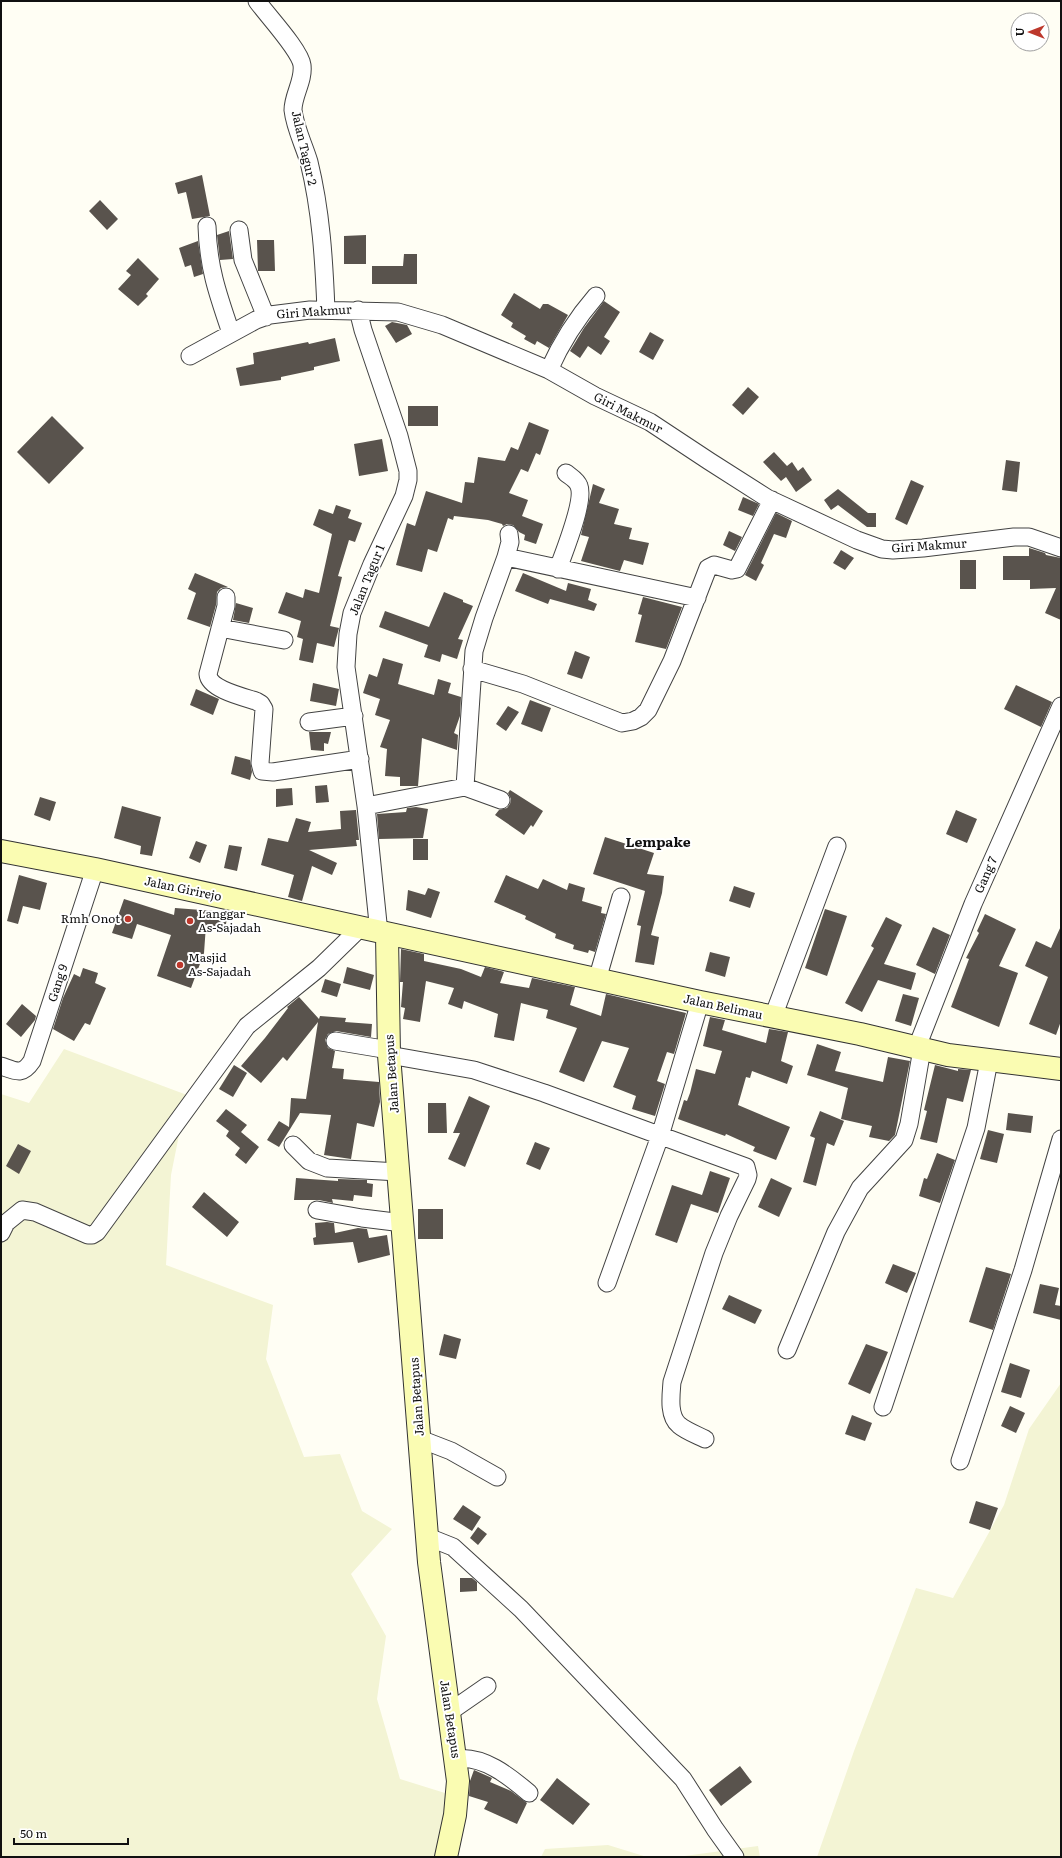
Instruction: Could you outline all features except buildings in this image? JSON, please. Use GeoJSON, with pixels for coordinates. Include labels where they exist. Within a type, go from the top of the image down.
{"type":"FeatureCollection","features":[{"type":"Feature","properties":{"kind":"street","name":"Jalan Tagur 2"},"geometry":{"type":"LineString","coordinates":[[256,1],[297,52],[302,65],[301,81],[293,108],[296,123],[309,162],[322,238],[326,310]]}},
{"type":"Feature","properties":{"kind":"street"},"geometry":{"type":"LineString","coordinates":[[207,226],[207,249],[213,279],[231,333]]}},
{"type":"Feature","properties":{"kind":"street"},"geometry":{"type":"LineString","coordinates":[[239,230],[243,260],[266,317]]}},
{"type":"Feature","properties":{"kind":"street"},"geometry":{"type":"LineString","coordinates":[[549,370],[560,347],[582,312],[596,296]]}},
{"type":"Feature","properties":{"kind":"street","name":"Giri Makmur"},"geometry":{"type":"LineString","coordinates":[[190,356],[256,320],[266,317],[290,312],[326,310],[398,312],[442,326],[549,370],[595,396],[650,422],[772,500],[839,532],[882,549],[923,548],[1014,538],[1029,538],[1061,548]]}},
{"type":"Feature","properties":{"kind":"street","name":"Jalan Tagur 1"},"geometry":{"type":"LineString","coordinates":[[358,310],[408,471],[408,480],[404,496],[378,550],[352,613],[348,634],[346,667],[366,806],[375,932]]}},
{"type":"Feature","properties":{"kind":"street"},"geometry":{"type":"LineString","coordinates":[[558,569],[579,504],[579,486],[576,481],[566,473]]}},
{"type":"Feature","properties":{"kind":"street"},"geometry":{"type":"LineString","coordinates":[[472,669],[523,684],[622,723],[633,721],[641,717],[648,710],[672,661],[706,574],[711,566],[732,570],[737,569],[772,500]]}},
{"type":"Feature","properties":{"kind":"street"},"geometry":{"type":"LineString","coordinates":[[465,787],[474,651],[506,556],[510,542],[509,534]]}},
{"type":"Feature","properties":{"kind":"street"},"geometry":{"type":"LineString","coordinates":[[506,556],[558,569],[697,598]]}},
{"type":"Feature","properties":{"kind":"street"},"geometry":{"type":"LineString","coordinates":[[226,597],[226,606],[208,679],[214,685],[256,701],[261,704],[264,709],[260,763],[262,771],[273,772],[360,759]]}},
{"type":"Feature","properties":{"kind":"street"},"geometry":{"type":"LineString","coordinates":[[220,628],[284,640]]}},
{"type":"Feature","properties":{"kind":"street","name":"Gang 7"},"geometry":{"type":"LineString","coordinates":[[786,1350],[836,1232],[860,1188],[904,1140],[909,1124],[919,1048],[973,904],[1061,706]]}},
{"type":"Feature","properties":{"kind":"street"},"geometry":{"type":"LineString","coordinates":[[309,722],[354,716]]}},
{"type":"Feature","properties":{"kind":"street"},"geometry":{"type":"LineString","coordinates":[[366,806],[465,787],[501,800]]}},
{"type":"Feature","properties":{"kind":"street"},"geometry":{"type":"LineString","coordinates":[[773,1017],[837,846]]}},
{"type":"Feature","properties":{"kind":"street","name":"Jalan Girirejo"},"geometry":{"type":"LineString","coordinates":[[1,851],[95,870],[375,932]]}},
{"type":"Feature","properties":{"kind":"street","name":"Gang 9"},"geometry":{"type":"LineString","coordinates":[[1,1066],[16,1071],[21,1071],[27,1068],[32,1061],[95,870]]}},
{"type":"Feature","properties":{"kind":"street"},"geometry":{"type":"LineString","coordinates":[[597,980],[621,897]]}},
{"type":"Feature","properties":{"kind":"street"},"geometry":{"type":"LineString","coordinates":[[1,1233],[6,1223],[22,1210],[36,1212],[88,1235],[98,1232],[247,1026],[319,968],[375,932]]}},
{"type":"Feature","properties":{"kind":"street","name":"Jalan Belimau"},"geometry":{"type":"LineString","coordinates":[[375,932],[948,1055],[1061,1069]]}},
{"type":"Feature","properties":{"kind":"street","name":"Jalan Betapus"},"geometry":{"type":"LineString","coordinates":[[375,932],[389,1052],[428,1537],[448,1713],[456,1759],[458,1781],[455,1808],[446,1857]]}},
{"type":"Feature","properties":{"kind":"street"},"geometry":{"type":"LineString","coordinates":[[607,1283],[660,1136],[700,1002]]}},
{"type":"Feature","properties":{"kind":"street"},"geometry":{"type":"LineString","coordinates":[[335,1042],[474,1070],[544,1093],[746,1167],[748,1171],[747,1179],[729,1216],[714,1253],[672,1382],[671,1398],[674,1418],[678,1425],[705,1439]]}},
{"type":"Feature","properties":{"kind":"street"},"geometry":{"type":"LineString","coordinates":[[882,1407],[976,1128],[989,1061]]}},
{"type":"Feature","properties":{"kind":"street"},"geometry":{"type":"LineString","coordinates":[[960,1461],[1023,1270],[1061,1139]]}},
{"type":"Feature","properties":{"kind":"street"},"geometry":{"type":"LineString","coordinates":[[293,1145],[309,1161],[322,1167],[398,1172]]}},
{"type":"Feature","properties":{"kind":"street"},"geometry":{"type":"LineString","coordinates":[[317,1210],[403,1223]]}},
{"type":"Feature","properties":{"kind":"street"},"geometry":{"type":"LineString","coordinates":[[420,1439],[451,1451],[497,1477]]}},
{"type":"Feature","properties":{"kind":"street"},"geometry":{"type":"LineString","coordinates":[[428,1537],[453,1548],[526,1614],[683,1779],[735,1857]]}},
{"type":"Feature","properties":{"kind":"street"},"geometry":{"type":"LineString","coordinates":[[448,1713],[487,1686]]}},
{"type":"Feature","properties":{"kind":"street"},"geometry":{"type":"LineString","coordinates":[[456,1759],[467,1758],[486,1763],[529,1793]]}},
{"type":"Feature","properties":{"kind":"green space"},"geometry":{"type":"Polygon","coordinates":[[[64,1049],[187,1095],[171,1175],[166,1265],[273,1305],[266,1359],[304,1457],[340,1454],[362,1511],[392,1529],[351,1574],[386,1636],[377,1699],[400,1779],[461,1798],[453,1857],[1,1857],[1,1094],[29,1103],[64,1049]]]}},
{"type":"Feature","properties":{"kind":"green space"},"geometry":{"type":"Polygon","coordinates":[[[1061,1383],[1061,1857],[817,1857],[854,1751],[916,1588],[953,1598],[1004,1505],[1029,1429],[1061,1383]]]}},
{"type":"Feature","properties":{"kind":"green space"},"geometry":{"type":"Polygon","coordinates":[[[608,1845],[647,1857],[541,1857],[545,1849],[608,1845]]]}},
{"type":"Feature","properties":{"kind":"green space"},"geometry":{"type":"Polygon","coordinates":[[[758,1846],[760,1857],[677,1857],[758,1846]]]}},
{"type":"Feature","properties":{"kind":"place","name":"Rmh Onot"},"geometry":{"type":"Point","coordinates":[128,919]}},
{"type":"Feature","properties":{"kind":"place","name":"Langgar As-Sajadah"},"geometry":{"type":"Point","coordinates":[190,921]}},
{"type":"Feature","properties":{"kind":"place","name":"Masjid As-Sajadah"},"geometry":{"type":"Point","coordinates":[180,965]}},
{"type":"Feature","properties":{"kind":"district","name":"Lempake"},"geometry":{"type":"Point","coordinates":[658,842]}}]}
